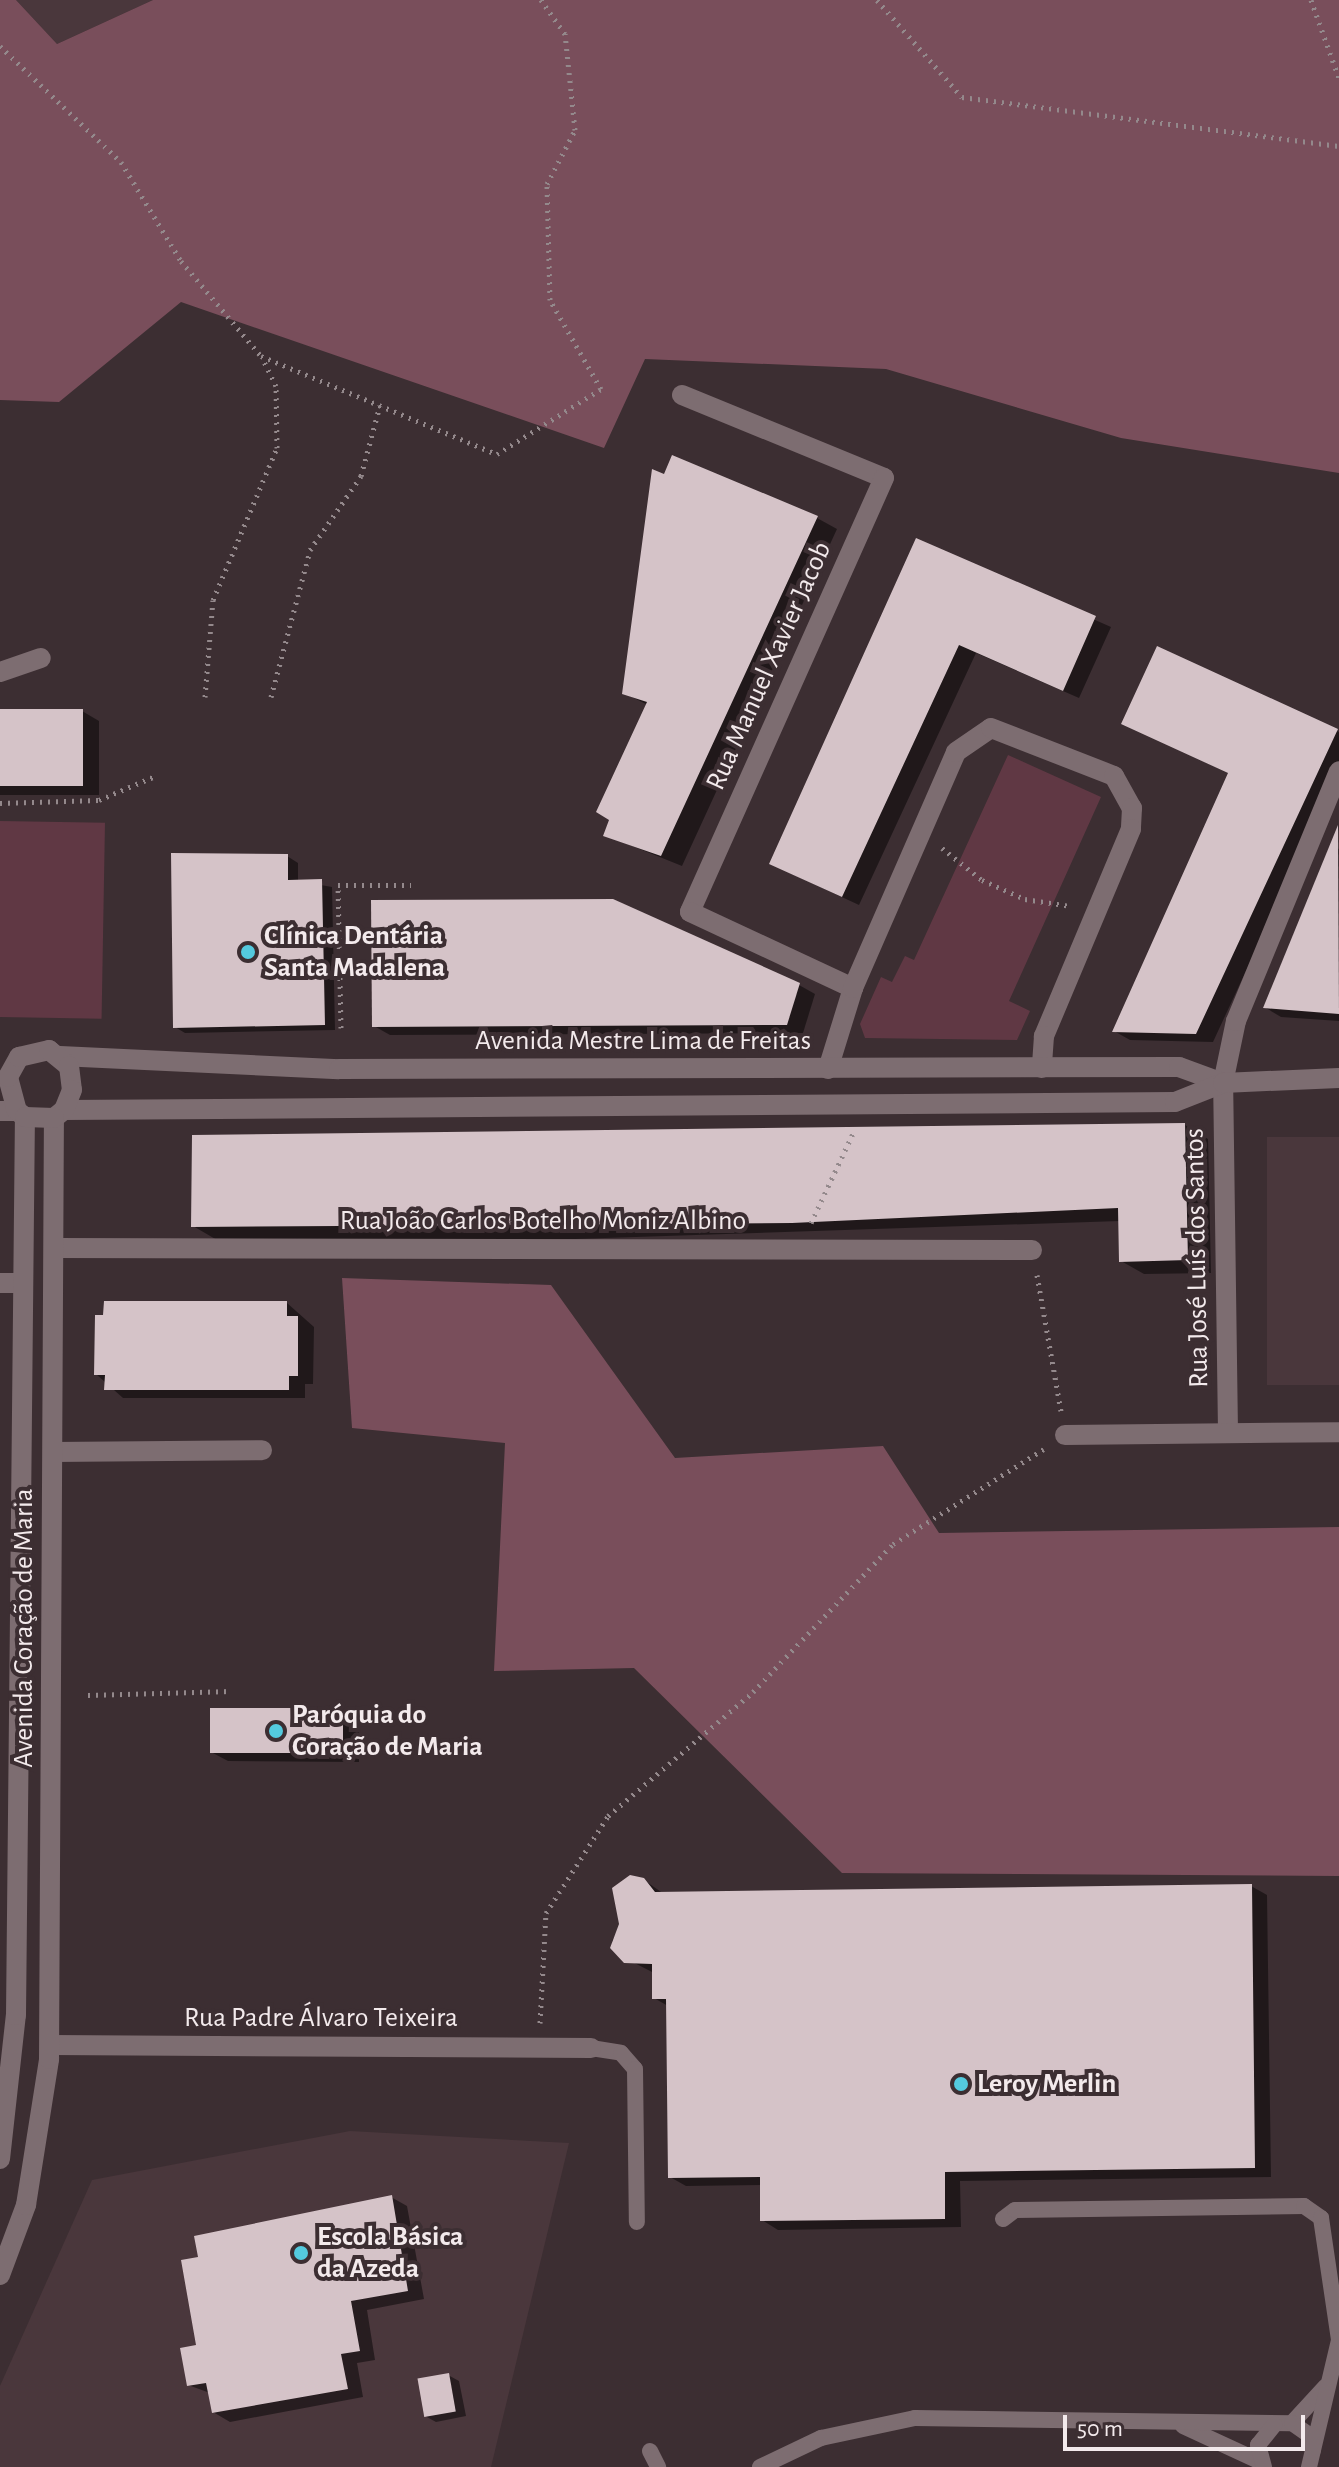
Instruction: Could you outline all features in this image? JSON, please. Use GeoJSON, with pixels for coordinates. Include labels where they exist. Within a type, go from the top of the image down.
{"type":"FeatureCollection","features":[{"type":"Feature","properties":{"kind":"street","name":"Rua Manuel Xavier Jacob"},"geometry":{"type":"LineString","coordinates":[[682,395],[884,478],[690,912],[853,988]]}},
{"type":"Feature","properties":{"kind":"street"},"geometry":{"type":"LineString","coordinates":[[0,672],[41,658]]}},
{"type":"Feature","properties":{"kind":"street"},"geometry":{"type":"LineString","coordinates":[[828,1069],[853,988],[956,752],[991,728],[1114,776],[1132,808],[1131,829],[1052,1017],[1042,1068]]}},
{"type":"Feature","properties":{"kind":"street","name":"Rua José Luís dos Santos"},"geometry":{"type":"LineString","coordinates":[[1228,1432],[1223,1083],[1236,1021],[1339,771]]}},
{"type":"Feature","properties":{"kind":"street"},"geometry":{"type":"LineString","coordinates":[[31,1051],[60,1056],[71,1077],[59,1114],[14,1113],[8,1077],[10,1057],[31,1051]]}},
{"type":"Feature","properties":{"kind":"street","name":"Avenida Mestre Lima de Freitas"},"geometry":{"type":"LineString","coordinates":[[60,1056],[339,1069],[1179,1067],[1223,1083]]}},
{"type":"Feature","properties":{"kind":"street","name":"Avenida Mestre Lima de Freitas"},"geometry":{"type":"LineString","coordinates":[[59,1114],[1175,1102],[1223,1083],[1339,1078]]}},
{"type":"Feature","properties":{"kind":"street","name":"Avenida Coração de Maria"},"geometry":{"type":"LineString","coordinates":[[0,2159],[16,2015],[21,1283],[14,1113]]}},
{"type":"Feature","properties":{"kind":"street","name":"Avenida Coração de Maria"},"geometry":{"type":"LineString","coordinates":[[0,2275],[26,2205],[50,2045],[54,1248],[59,1114]]}},
{"type":"Feature","properties":{"kind":"street","name":"Rua João Carlos Botelho Moniz Albino"},"geometry":{"type":"LineString","coordinates":[[54,1248],[1032,1250]]}},
{"type":"Feature","properties":{"kind":"street"},"geometry":{"type":"LineString","coordinates":[[0,1283],[21,1283]]}},
{"type":"Feature","properties":{"kind":"street"},"geometry":{"type":"LineString","coordinates":[[1065,1435],[1339,1432]]}},
{"type":"Feature","properties":{"kind":"street"},"geometry":{"type":"LineString","coordinates":[[53,1452],[262,1450]]}},
{"type":"Feature","properties":{"kind":"street","name":"Rua Padre Álvaro Teixeira"},"geometry":{"type":"LineString","coordinates":[[50,2045],[591,2048]]}},
{"type":"Feature","properties":{"kind":"lane"},"geometry":{"type":"LineString","coordinates":[[591,2048],[621,2053],[635,2069],[637,2222]]}},
{"type":"Feature","properties":{"kind":"lane"},"geometry":{"type":"LineString","coordinates":[[1003,2219],[1015,2210],[1256,2206],[1304,2206],[1321,2218],[1339,2340],[1310,2461]]}},
{"type":"Feature","properties":{"kind":"lane"},"geometry":{"type":"LineString","coordinates":[[1292,2423],[1332,2378]]}},
{"type":"Feature","properties":{"kind":"lane"},"geometry":{"type":"LineString","coordinates":[[760,2467],[821,2438],[915,2418],[1292,2423],[1308,2434],[1310,2461]]}},
{"type":"Feature","properties":{"kind":"lane"},"geometry":{"type":"LineString","coordinates":[[1171,2422],[1263,2465]]}},
{"type":"Feature","properties":{"kind":"lane"},"geometry":{"type":"LineString","coordinates":[[1263,2465],[1258,2445],[1274,2425]]}},
{"type":"Feature","properties":{"kind":"lane"},"geometry":{"type":"LineString","coordinates":[[650,2451],[658,2467]]}},
{"type":"Feature","properties":{"kind":"path"},"geometry":{"type":"LineString","coordinates":[[261,356],[497,454],[601,389],[550,300],[547,184],[575,130],[565,34],[541,0]]}},
{"type":"Feature","properties":{"kind":"path"},"geometry":{"type":"LineString","coordinates":[[877,0],[962,97],[1339,146]]}},
{"type":"Feature","properties":{"kind":"path"},"geometry":{"type":"LineString","coordinates":[[1311,0],[1339,78]]}},
{"type":"Feature","properties":{"kind":"path"},"geometry":{"type":"LineString","coordinates":[[0,46],[121,162],[181,261],[261,356],[276,386],[277,448],[213,600],[205,697]]}},
{"type":"Feature","properties":{"kind":"path"},"geometry":{"type":"LineString","coordinates":[[271,697],[310,550],[361,476],[380,405]]}},
{"type":"Feature","properties":{"kind":"path"},"geometry":{"type":"LineString","coordinates":[[0,803],[99,800],[153,777]]}},
{"type":"Feature","properties":{"kind":"path"},"geometry":{"type":"LineString","coordinates":[[919,838],[956,855],[982,880],[1094,917]]}},
{"type":"Feature","properties":{"kind":"path"},"geometry":{"type":"LineString","coordinates":[[341,1028],[338,885],[411,885]]}},
{"type":"Feature","properties":{"kind":"path"},"geometry":{"type":"LineString","coordinates":[[809,1228],[856,1126]]}},
{"type":"Feature","properties":{"kind":"path"},"geometry":{"type":"LineString","coordinates":[[540,2048],[546,1913],[608,1816],[753,1692],[893,1544],[1065,1435],[1032,1250]]}},
{"type":"Feature","properties":{"kind":"path"},"geometry":{"type":"LineString","coordinates":[[88,1695],[232,1691]]}},
{"type":"Feature","properties":{"kind":"shaded area"},"geometry":{"type":"Polygon","coordinates":[[[0,0],[16,0],[57,44],[153,0],[1339,0],[1339,473],[1121,438],[886,369],[645,359],[604,448],[181,302],[59,402],[0,400],[0,0]]]}},
{"type":"Feature","properties":{"kind":"shaded area"},"geometry":{"type":"Polygon","coordinates":[[[16,0],[153,0],[57,44],[16,0]]]}},
{"type":"Feature","properties":{"kind":"shaded area"},"geometry":{"type":"Polygon","coordinates":[[[1008,755],[1101,797],[1009,1001],[1030,1011],[1017,1040],[865,1038],[860,1024],[881,977],[892,982],[905,956],[914,960],[1008,755]]]}},
{"type":"Feature","properties":{"kind":"shaded area"},"geometry":{"type":"Polygon","coordinates":[[[0,821],[105,823],[102,1019],[0,1017],[0,821]]]}},
{"type":"Feature","properties":{"kind":"shaded area"},"geometry":{"type":"Polygon","coordinates":[[[1267,1137],[1339,1137],[1339,1385],[1267,1385],[1267,1137]]]}},
{"type":"Feature","properties":{"kind":"shaded area"},"geometry":{"type":"Polygon","coordinates":[[[342,1278],[551,1285],[675,1458],[883,1446],[939,1533],[1339,1527],[1339,1876],[842,1873],[634,1668],[494,1671],[505,1443],[352,1428],[342,1278]]]}},
{"type":"Feature","properties":{"kind":"shaded area","name":"Escola Básica da Azeda"},"geometry":{"type":"Polygon","coordinates":[[[350,2131],[569,2143],[491,2467],[0,2467],[0,2386],[92,2180],[350,2131]]]}},
{"type":"Feature","properties":{"kind":"building"},"geometry":{"type":"Polygon","coordinates":[[[672,455],[818,516],[661,856],[603,836],[609,820],[596,812],[647,702],[622,694],[652,469],[664,474],[672,455]]]}},
{"type":"Feature","properties":{"kind":"building"},"geometry":{"type":"Polygon","coordinates":[[[916,538],[1096,616],[1063,691],[959,645],[842,897],[769,864],[916,538]]]}},
{"type":"Feature","properties":{"kind":"building"},"geometry":{"type":"Polygon","coordinates":[[[1157,646],[1338,729],[1196,1034],[1112,1032],[1228,773],[1121,724],[1157,646]]]}},
{"type":"Feature","properties":{"kind":"building"},"geometry":{"type":"Polygon","coordinates":[[[0,709],[83,709],[83,786],[0,786],[0,709]]]}},
{"type":"Feature","properties":{"kind":"building"},"geometry":{"type":"Polygon","coordinates":[[[1338,825],[1339,1014],[1263,1008],[1338,825]]]}},
{"type":"Feature","properties":{"kind":"building","name":"Clínica Dentária Santa Madalena"},"geometry":{"type":"Polygon","coordinates":[[[171,853],[288,854],[288,880],[322,879],[325,1025],[173,1028],[171,853]]]}},
{"type":"Feature","properties":{"kind":"building"},"geometry":{"type":"Polygon","coordinates":[[[613,899],[800,983],[787,1025],[372,1027],[371,900],[613,899]]]}},
{"type":"Feature","properties":{"kind":"building"},"geometry":{"type":"Polygon","coordinates":[[[1185,1123],[1188,1260],[1119,1262],[1118,1208],[792,1223],[191,1227],[192,1135],[1185,1123]]]}},
{"type":"Feature","properties":{"kind":"building"},"geometry":{"type":"Polygon","coordinates":[[[104,1301],[287,1301],[287,1316],[298,1316],[298,1376],[289,1376],[289,1390],[104,1390],[105,1375],[94,1375],[95,1315],[103,1315],[104,1301]]]}},
{"type":"Feature","properties":{"kind":"building","name":"Paróquia do Coração de Maria"},"geometry":{"type":"Polygon","coordinates":[[[210,1708],[343,1708],[343,1753],[210,1753],[210,1708]]]}},
{"type":"Feature","properties":{"kind":"building","name":"Leroy Merlin"},"geometry":{"type":"Polygon","coordinates":[[[630,1875],[644,1878],[655,1892],[1252,1884],[1255,2168],[945,2172],[945,2219],[760,2221],[760,2177],[668,2178],[666,1999],[652,1999],[652,1964],[624,1963],[610,1948],[619,1924],[612,1888],[630,1875]]]}},
{"type":"Feature","properties":{"kind":"building"},"geometry":{"type":"Polygon","coordinates":[[[392,2195],[408,2291],[351,2301],[360,2351],[341,2354],[348,2389],[212,2413],[206,2383],[187,2386],[180,2348],[196,2345],[181,2260],[198,2257],[194,2236],[392,2195]]]}},
{"type":"Feature","properties":{"kind":"building"},"geometry":{"type":"Polygon","coordinates":[[[449,2373],[456,2411],[424,2417],[417,2379],[449,2373]]]}},
{"type":"Feature","properties":{"kind":"place","name":"Clínica Dentária Santa Madalena"},"geometry":{"type":"Point","coordinates":[248,952]}},
{"type":"Feature","properties":{"kind":"place","name":"Paróquia do Coração de Maria"},"geometry":{"type":"Point","coordinates":[276,1731]}},
{"type":"Feature","properties":{"kind":"place","name":"Leroy Merlin"},"geometry":{"type":"Point","coordinates":[961,2084]}},
{"type":"Feature","properties":{"kind":"place","name":"Escola Básica da Azeda"},"geometry":{"type":"Point","coordinates":[301,2253]}}]}
